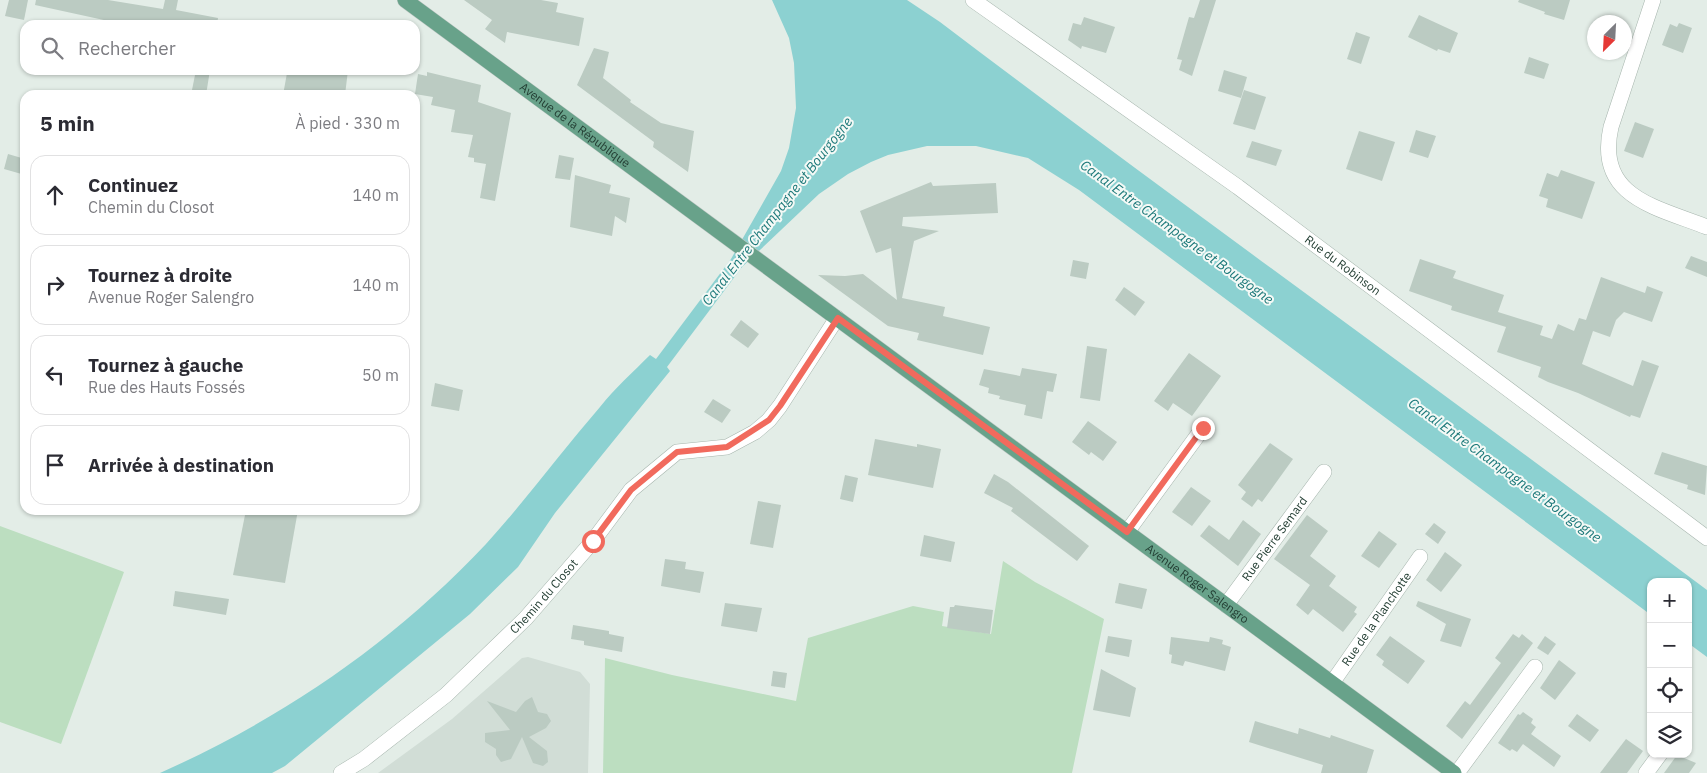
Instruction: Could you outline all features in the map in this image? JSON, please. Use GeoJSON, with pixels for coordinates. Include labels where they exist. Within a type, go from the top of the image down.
{"type":"FeatureCollection","features":[{"type":"Feature","properties":{"kind":"main road","name":"Avenue de la République"},"geometry":{"type":"LineString","coordinates":[[405,0],[746,251]]}},
{"type":"Feature","properties":{"kind":"main road","name":"Avenue Roger Salengro"},"geometry":{"type":"LineString","coordinates":[[746,251],[1456,773]]}},
{"type":"Feature","properties":{"kind":"street","name":"Rue du Robinson"},"geometry":{"type":"LineString","coordinates":[[973,0],[1238,187],[1707,538]]}},
{"type":"Feature","properties":{"kind":"street"},"geometry":{"type":"LineString","coordinates":[[1653,0],[1610,127],[1607,143],[1610,162],[1617,181],[1635,199],[1707,227]]}},
{"type":"Feature","properties":{"kind":"street","name":"Chemin du Closot"},"geometry":{"type":"LineString","coordinates":[[341,773],[364,759],[446,695],[526,618],[638,485],[677,452],[727,447],[769,420],[838,318]]}},
{"type":"Feature","properties":{"kind":"street"},"geometry":{"type":"LineString","coordinates":[[1127,532],[1203,428]]}},
{"type":"Feature","properties":{"kind":"street","name":"Rue Pierre Semard"},"geometry":{"type":"LineString","coordinates":[[1226,605],[1324,472]]}},
{"type":"Feature","properties":{"kind":"street","name":"Rue de la Planchotte"},"geometry":{"type":"LineString","coordinates":[[1332,683],[1420,556]]}},
{"type":"Feature","properties":{"kind":"street"},"geometry":{"type":"LineString","coordinates":[[1456,773],[1535,667]]}},
{"type":"Feature","properties":{"kind":"street"},"geometry":{"type":"LineString","coordinates":[[1646,773],[1657,758]]}},
{"type":"Feature","properties":{"kind":"shaded area"},"geometry":{"type":"Polygon","coordinates":[[[528,657],[580,672],[590,684],[588,773],[378,773],[452,719],[522,658],[528,657]]]}},
{"type":"Feature","properties":{"kind":"green space"},"geometry":{"type":"Polygon","coordinates":[[[0,526],[124,572],[61,744],[0,722],[0,526]]]}},
{"type":"Feature","properties":{"kind":"green space"},"geometry":{"type":"Polygon","coordinates":[[[1003,561],[1035,582],[1104,619],[1072,773],[603,773],[605,658],[672,675],[796,701],[808,638],[913,606],[944,612],[942,626],[991,634],[1003,561]]]}},
{"type":"Feature","properties":{"kind":"water","name":"Canal Entre Champagne et Bourgogne"},"geometry":{"type":"Polygon","coordinates":[[[772,0],[907,0],[940,22],[1691,578],[1647,578],[1647,612],[1079,190],[1028,158],[976,146],[927,146],[888,155],[848,174],[819,194],[742,267],[667,367],[670,371],[555,513],[518,567],[470,614],[285,766],[272,773],[160,773],[250,728],[293,702],[334,675],[413,614],[486,544],[618,387],[650,355],[656,359],[731,259],[781,171],[789,148],[796,108],[794,63],[789,38],[772,0]]]}},
{"type":"Feature","properties":{"kind":"water"},"geometry":{"type":"Polygon","coordinates":[[[1692,579],[1707,590],[1707,657],[1692,646],[1692,579]]]}},
{"type":"Feature","properties":{"kind":"building"},"geometry":{"type":"Polygon","coordinates":[[[9,0],[28,0],[24,20],[5,16],[9,0]]]}},
{"type":"Feature","properties":{"kind":"building"},"geometry":{"type":"Polygon","coordinates":[[[36,0],[108,0],[163,9],[165,0],[178,0],[176,10],[218,18],[218,20],[104,20],[35,5],[36,0]]]}},
{"type":"Feature","properties":{"kind":"building"},"geometry":{"type":"Polygon","coordinates":[[[464,0],[541,0],[558,3],[556,12],[584,18],[579,46],[507,32],[505,43],[485,29],[492,20],[464,0]]]}},
{"type":"Feature","properties":{"kind":"building"},"geometry":{"type":"Polygon","coordinates":[[[1200,0],[1216,0],[1192,76],[1179,70],[1182,60],[1177,59],[1189,17],[1194,18],[1200,0]]]}},
{"type":"Feature","properties":{"kind":"building"},"geometry":{"type":"Polygon","coordinates":[[[1519,0],[1570,0],[1564,20],[1544,14],[1545,12],[1518,2],[1519,0]]]}},
{"type":"Feature","properties":{"kind":"building"},"geometry":{"type":"Polygon","coordinates":[[[1419,15],[1458,33],[1450,53],[1438,49],[1437,51],[1408,37],[1419,15]]]}},
{"type":"Feature","properties":{"kind":"building"},"geometry":{"type":"Polygon","coordinates":[[[1084,17],[1115,27],[1106,53],[1082,46],[1081,49],[1068,40],[1073,23],[1081,25],[1084,17]]]}},
{"type":"Feature","properties":{"kind":"building"},"geometry":{"type":"Polygon","coordinates":[[[1679,23],[1692,28],[1683,53],[1662,45],[1670,24],[1677,27],[1679,23]]]}},
{"type":"Feature","properties":{"kind":"building"},"geometry":{"type":"Polygon","coordinates":[[[1356,32],[1370,37],[1361,64],[1347,59],[1356,32]]]}},
{"type":"Feature","properties":{"kind":"building"},"geometry":{"type":"Polygon","coordinates":[[[594,48],[609,52],[603,78],[631,100],[630,102],[661,123],[694,131],[688,172],[653,147],[654,142],[577,85],[594,48]]]}},
{"type":"Feature","properties":{"kind":"building"},"geometry":{"type":"Polygon","coordinates":[[[1529,57],[1549,64],[1544,79],[1524,73],[1529,57]]]}},
{"type":"Feature","properties":{"kind":"building"},"geometry":{"type":"Polygon","coordinates":[[[1224,70],[1247,77],[1241,98],[1218,91],[1224,70]]]}},
{"type":"Feature","properties":{"kind":"building"},"geometry":{"type":"Polygon","coordinates":[[[427,72],[481,85],[478,102],[511,113],[495,201],[480,198],[486,164],[474,162],[474,158],[468,157],[473,135],[451,132],[455,110],[431,105],[433,97],[420,95],[420,90],[416,90],[418,75],[427,76],[427,72]]]}},
{"type":"Feature","properties":{"kind":"building"},"geometry":{"type":"Polygon","coordinates":[[[195,75],[209,75],[207,90],[192,90],[195,75]]]}},
{"type":"Feature","properties":{"kind":"building"},"geometry":{"type":"Polygon","coordinates":[[[287,75],[347,75],[346,90],[284,90],[287,75]]]}},
{"type":"Feature","properties":{"kind":"building"},"geometry":{"type":"Polygon","coordinates":[[[1244,90],[1266,97],[1255,130],[1233,124],[1244,90]]]}},
{"type":"Feature","properties":{"kind":"building"},"geometry":{"type":"Polygon","coordinates":[[[1635,122],[1654,129],[1643,158],[1624,151],[1635,122]]]}},
{"type":"Feature","properties":{"kind":"building"},"geometry":{"type":"Polygon","coordinates":[[[1416,130],[1436,136],[1428,158],[1409,152],[1416,130]]]}},
{"type":"Feature","properties":{"kind":"building"},"geometry":{"type":"Polygon","coordinates":[[[1359,131],[1395,142],[1382,181],[1346,169],[1359,131]]]}},
{"type":"Feature","properties":{"kind":"building"},"geometry":{"type":"Polygon","coordinates":[[[1252,141],[1282,150],[1276,166],[1246,157],[1252,141]]]}},
{"type":"Feature","properties":{"kind":"building"},"geometry":{"type":"Polygon","coordinates":[[[8,154],[20,158],[20,174],[4,169],[8,154]]]}},
{"type":"Feature","properties":{"kind":"building"},"geometry":{"type":"Polygon","coordinates":[[[559,155],[574,158],[570,180],[555,178],[559,155]]]}},
{"type":"Feature","properties":{"kind":"building"},"geometry":{"type":"Polygon","coordinates":[[[1561,170],[1595,182],[1582,219],[1546,207],[1548,199],[1539,196],[1547,173],[1558,177],[1561,170]]]}},
{"type":"Feature","properties":{"kind":"building"},"geometry":{"type":"Polygon","coordinates":[[[575,175],[611,185],[609,193],[630,198],[626,223],[615,216],[612,236],[570,227],[575,175]]]}},
{"type":"Feature","properties":{"kind":"building"},"geometry":{"type":"Polygon","coordinates":[[[931,182],[933,186],[996,183],[998,213],[903,217],[902,226],[939,231],[914,241],[902,298],[945,307],[943,316],[990,327],[983,355],[917,340],[919,333],[888,326],[818,275],[845,276],[863,274],[897,300],[891,248],[876,253],[860,211],[931,182]]]}},
{"type":"Feature","properties":{"kind":"building"},"geometry":{"type":"Polygon","coordinates":[[[1691,256],[1707,262],[1707,277],[1685,268],[1691,256]]]}},
{"type":"Feature","properties":{"kind":"building"},"geometry":{"type":"Polygon","coordinates":[[[1420,259],[1456,271],[1453,278],[1504,295],[1498,312],[1543,326],[1540,335],[1552,339],[1558,324],[1574,331],[1579,318],[1586,320],[1601,277],[1645,293],[1647,286],[1663,292],[1652,322],[1624,312],[1616,320],[1610,337],[1593,331],[1582,364],[1633,386],[1642,360],[1659,366],[1640,418],[1631,415],[1630,417],[1578,393],[1548,382],[1538,377],[1541,367],[1497,352],[1506,327],[1451,310],[1452,306],[1409,291],[1420,259]]]}},
{"type":"Feature","properties":{"kind":"building"},"geometry":{"type":"Polygon","coordinates":[[[1073,260],[1089,263],[1086,279],[1070,276],[1073,260]]]}},
{"type":"Feature","properties":{"kind":"building"},"geometry":{"type":"Polygon","coordinates":[[[1124,287],[1145,302],[1135,316],[1115,300],[1124,287]]]}},
{"type":"Feature","properties":{"kind":"building"},"geometry":{"type":"Polygon","coordinates":[[[741,320],[759,334],[748,348],[730,335],[741,320]]]}},
{"type":"Feature","properties":{"kind":"building"},"geometry":{"type":"Polygon","coordinates":[[[1087,346],[1107,349],[1100,401],[1080,398],[1087,346]]]}},
{"type":"Feature","properties":{"kind":"building"},"geometry":{"type":"Polygon","coordinates":[[[1189,353],[1221,376],[1192,416],[1173,403],[1168,411],[1154,401],[1189,353]]]}},
{"type":"Feature","properties":{"kind":"building"},"geometry":{"type":"Polygon","coordinates":[[[1022,368],[1057,374],[1053,392],[1047,391],[1042,419],[1024,415],[1026,405],[999,399],[1000,396],[988,393],[989,388],[979,385],[984,369],[1020,376],[1022,368]]]}},
{"type":"Feature","properties":{"kind":"building"},"geometry":{"type":"Polygon","coordinates":[[[435,383],[463,390],[459,411],[431,406],[435,383]]]}},
{"type":"Feature","properties":{"kind":"building"},"geometry":{"type":"Polygon","coordinates":[[[713,399],[731,410],[722,423],[704,412],[713,399]]]}},
{"type":"Feature","properties":{"kind":"building"},"geometry":{"type":"Polygon","coordinates":[[[1088,421],[1117,442],[1103,461],[1091,452],[1089,455],[1072,442],[1088,421]]]}},
{"type":"Feature","properties":{"kind":"building"},"geometry":{"type":"Polygon","coordinates":[[[875,439],[917,447],[917,444],[941,449],[933,488],[868,475],[875,439]]]}},
{"type":"Feature","properties":{"kind":"building"},"geometry":{"type":"Polygon","coordinates":[[[1270,443],[1293,459],[1262,502],[1258,499],[1252,507],[1241,499],[1246,492],[1238,485],[1270,443]]]}},
{"type":"Feature","properties":{"kind":"building"},"geometry":{"type":"Polygon","coordinates":[[[1662,452],[1707,466],[1705,495],[1687,489],[1688,485],[1654,474],[1662,452]]]}},
{"type":"Feature","properties":{"kind":"building"},"geometry":{"type":"Polygon","coordinates":[[[994,474],[1008,482],[1089,546],[1077,561],[1011,511],[1013,508],[984,493],[994,474]]]}},
{"type":"Feature","properties":{"kind":"building"},"geometry":{"type":"Polygon","coordinates":[[[845,475],[858,478],[853,502],[840,499],[845,475]]]}},
{"type":"Feature","properties":{"kind":"building"},"geometry":{"type":"Polygon","coordinates":[[[1191,487],[1211,501],[1192,526],[1172,512],[1191,487]]]}},
{"type":"Feature","properties":{"kind":"building"},"geometry":{"type":"Polygon","coordinates":[[[758,501],[781,505],[773,548],[750,544],[758,501]]]}},
{"type":"Feature","properties":{"kind":"building"},"geometry":{"type":"Polygon","coordinates":[[[245,515],[297,515],[285,583],[233,575],[245,515]]]}},
{"type":"Feature","properties":{"kind":"building"},"geometry":{"type":"Polygon","coordinates":[[[1307,515],[1328,531],[1310,556],[1336,576],[1329,586],[1357,607],[1354,612],[1357,614],[1343,632],[1313,609],[1308,615],[1296,605],[1310,585],[1274,559],[1307,515]]]}},
{"type":"Feature","properties":{"kind":"building"},"geometry":{"type":"Polygon","coordinates":[[[1243,520],[1261,534],[1238,566],[1200,536],[1209,525],[1229,540],[1243,520]]]}},
{"type":"Feature","properties":{"kind":"building"},"geometry":{"type":"Polygon","coordinates":[[[1434,523],[1446,532],[1438,544],[1425,534],[1434,523]]]}},
{"type":"Feature","properties":{"kind":"building"},"geometry":{"type":"Polygon","coordinates":[[[1379,531],[1397,544],[1379,568],[1361,556],[1379,531]]]}},
{"type":"Feature","properties":{"kind":"building"},"geometry":{"type":"Polygon","coordinates":[[[924,535],[955,542],[951,562],[920,556],[924,535]]]}},
{"type":"Feature","properties":{"kind":"building"},"geometry":{"type":"Polygon","coordinates":[[[1445,552],[1462,565],[1441,592],[1426,580],[1445,552]]]}},
{"type":"Feature","properties":{"kind":"building"},"geometry":{"type":"Polygon","coordinates":[[[665,559],[686,562],[685,569],[704,572],[700,593],[661,586],[665,559]]]}},
{"type":"Feature","properties":{"kind":"building"},"geometry":{"type":"Polygon","coordinates":[[[1119,583],[1147,589],[1142,609],[1115,603],[1119,583]]]}},
{"type":"Feature","properties":{"kind":"building"},"geometry":{"type":"Polygon","coordinates":[[[175,591],[229,599],[226,615],[173,606],[175,591]]]}},
{"type":"Feature","properties":{"kind":"building"},"geometry":{"type":"Polygon","coordinates":[[[1418,601],[1471,619],[1461,647],[1440,641],[1446,624],[1416,606],[1418,601]]]}},
{"type":"Feature","properties":{"kind":"building"},"geometry":{"type":"Polygon","coordinates":[[[725,603],[762,608],[757,632],[721,626],[725,603]]]}},
{"type":"Feature","properties":{"kind":"building"},"geometry":{"type":"Polygon","coordinates":[[[955,605],[993,610],[990,634],[947,628],[950,607],[955,605]]]}},
{"type":"Feature","properties":{"kind":"building"},"geometry":{"type":"Polygon","coordinates":[[[573,625],[609,631],[609,634],[624,637],[622,652],[584,645],[584,641],[571,639],[573,625]]]}},
{"type":"Feature","properties":{"kind":"building"},"geometry":{"type":"Polygon","coordinates":[[[1513,634],[1519,638],[1522,634],[1533,643],[1462,739],[1446,726],[1465,701],[1470,705],[1501,663],[1495,658],[1513,634]]]}},
{"type":"Feature","properties":{"kind":"building"},"geometry":{"type":"Polygon","coordinates":[[[1108,636],[1132,640],[1129,657],[1105,652],[1108,636]]]}},
{"type":"Feature","properties":{"kind":"building"},"geometry":{"type":"Polygon","coordinates":[[[1390,636],[1425,661],[1408,684],[1382,665],[1384,661],[1376,655],[1390,636]]]}},
{"type":"Feature","properties":{"kind":"building"},"geometry":{"type":"Polygon","coordinates":[[[1545,636],[1556,644],[1548,655],[1537,648],[1545,636]]]}},
{"type":"Feature","properties":{"kind":"building"},"geometry":{"type":"Polygon","coordinates":[[[1171,637],[1209,642],[1210,637],[1223,640],[1222,644],[1231,647],[1225,671],[1185,661],[1183,666],[1171,663],[1172,655],[1169,654],[1171,637]]]}},
{"type":"Feature","properties":{"kind":"building"},"geometry":{"type":"Polygon","coordinates":[[[1559,660],[1576,673],[1555,700],[1540,688],[1559,660]]]}},
{"type":"Feature","properties":{"kind":"building"},"geometry":{"type":"Polygon","coordinates":[[[1101,669],[1136,688],[1130,717],[1093,710],[1101,669]]]}},
{"type":"Feature","properties":{"kind":"building"},"geometry":{"type":"Polygon","coordinates":[[[773,671],[787,673],[785,688],[771,686],[773,671]]]}},
{"type":"Feature","properties":{"kind":"building"},"geometry":{"type":"Polygon","coordinates":[[[532,697],[538,712],[547,714],[551,721],[546,728],[529,737],[547,751],[548,762],[543,766],[533,763],[522,737],[511,759],[501,762],[496,755],[496,749],[485,742],[485,733],[510,730],[487,701],[516,712],[525,701],[532,697]]]}},
{"type":"Feature","properties":{"kind":"building"},"geometry":{"type":"Polygon","coordinates":[[[1523,712],[1533,719],[1531,723],[1536,727],[1531,734],[1561,756],[1554,767],[1523,744],[1517,752],[1512,749],[1510,751],[1498,743],[1518,714],[1520,715],[1523,712]]]}},
{"type":"Feature","properties":{"kind":"building"},"geometry":{"type":"Polygon","coordinates":[[[1577,714],[1599,730],[1590,742],[1568,726],[1577,714]]]}},
{"type":"Feature","properties":{"kind":"building"},"geometry":{"type":"Polygon","coordinates":[[[1255,721],[1298,734],[1299,728],[1330,738],[1331,735],[1374,750],[1367,773],[1321,773],[1323,765],[1249,742],[1255,721]]]}},
{"type":"Feature","properties":{"kind":"building"},"geometry":{"type":"Polygon","coordinates":[[[1626,739],[1643,751],[1627,773],[1600,773],[1626,739]]]}},
{"type":"Feature","properties":{"kind":"building"},"geometry":{"type":"Polygon","coordinates":[[[1675,758],[1684,758],[1696,763],[1689,773],[1664,773],[1675,758]]]}},
{"type":"Feature","properties":{"kind":"route"},"geometry":{"type":"LineString","coordinates":[[593,541],[631,490],[677,452],[727,447],[755,432],[769,420],[838,318],[1127,532],[1203,428]]}}]}
